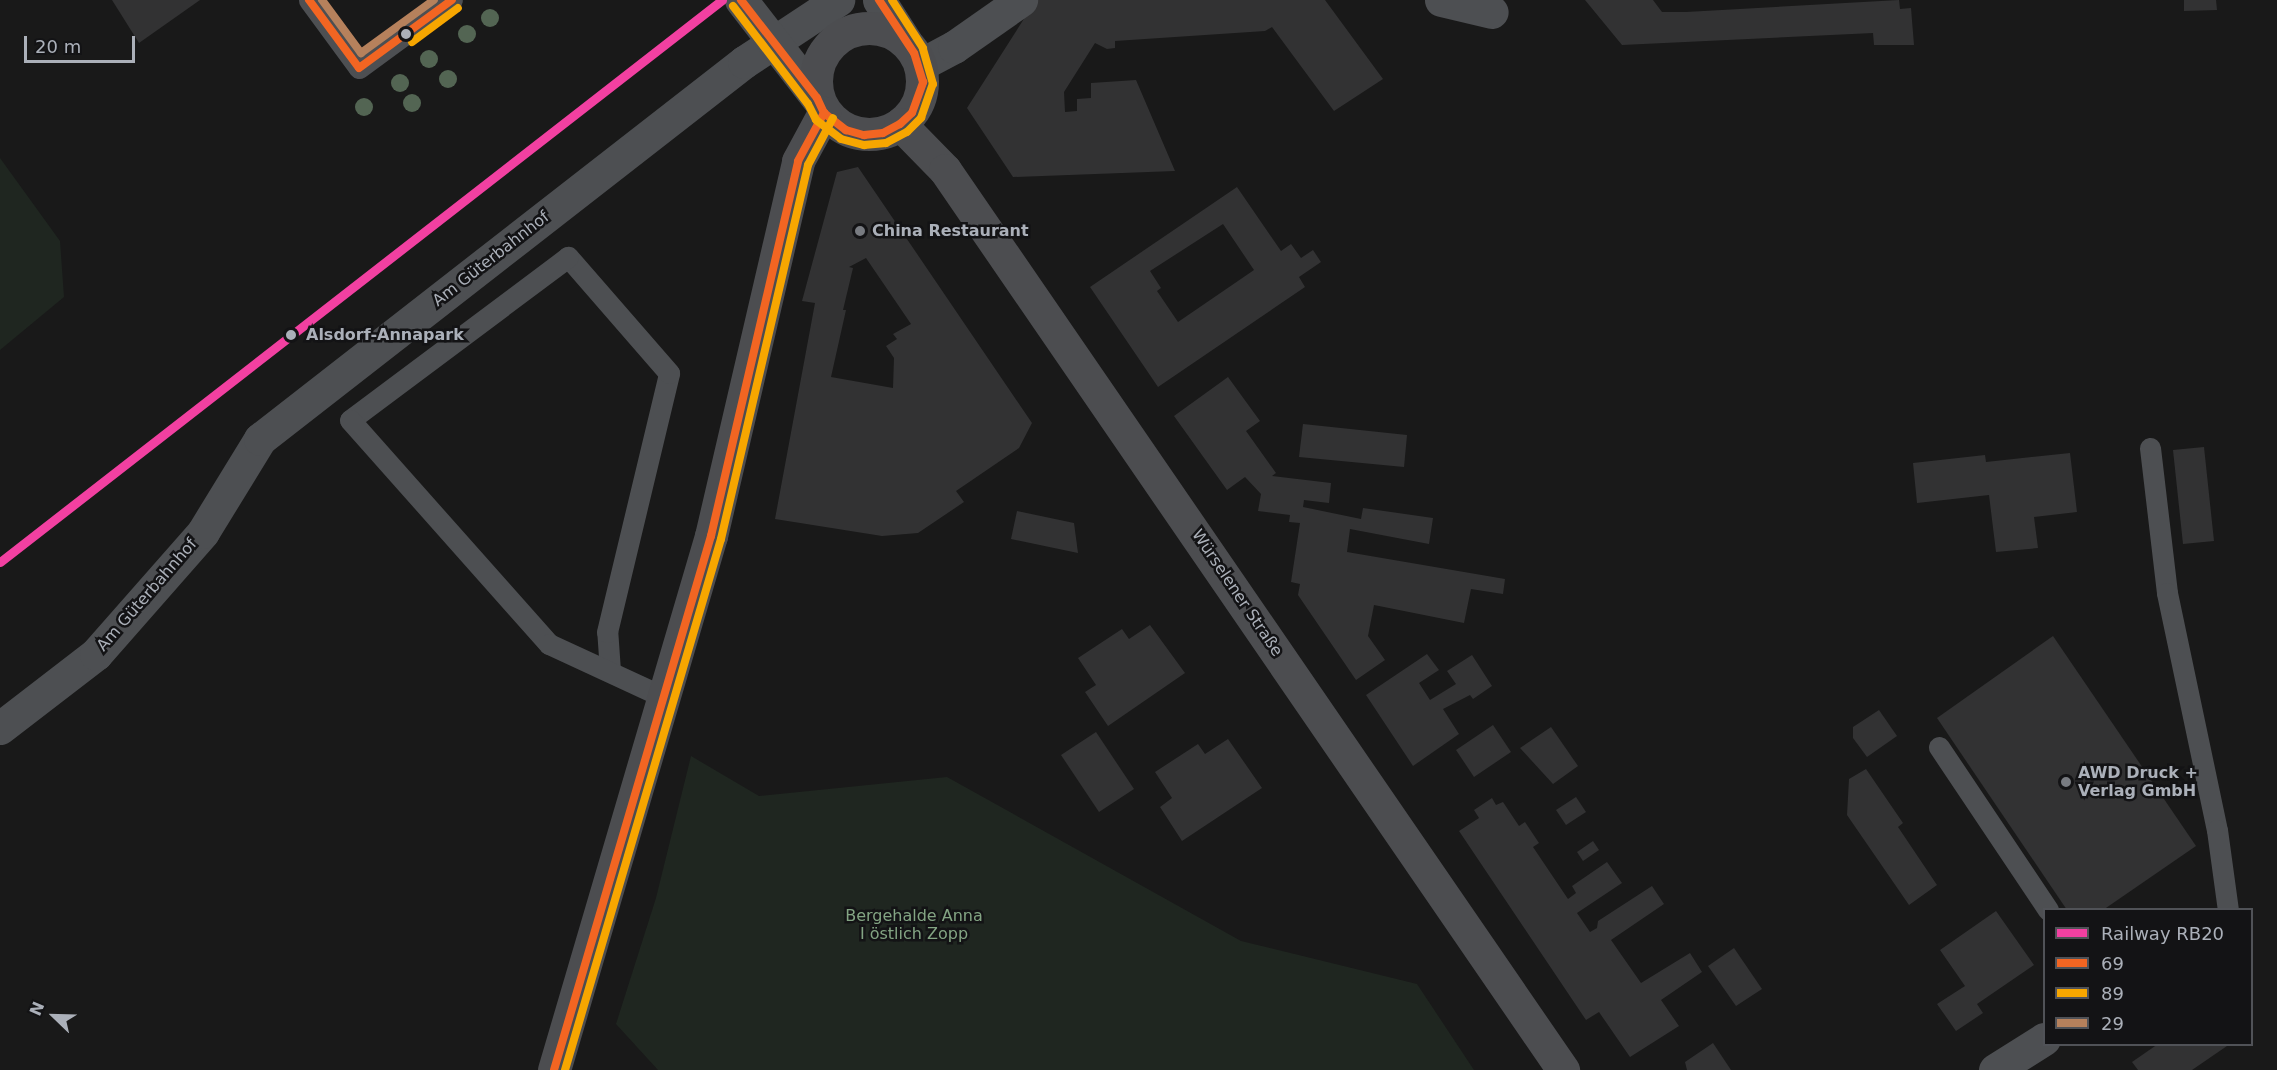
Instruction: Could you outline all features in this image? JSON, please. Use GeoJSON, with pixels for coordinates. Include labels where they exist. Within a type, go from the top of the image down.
{"type":"FeatureCollection","features":[{"type":"Feature","properties":{"kind":"main road"},"geometry":{"type":"LineString","coordinates":[[554,1070],[666,698],[711,536],[798,161],[820,105],[816,69],[829,44],[853,29],[881,28],[913,54],[920,98],[900,124],[883,133],[864,135],[846,130],[820,105]]}},
{"type":"Feature","properties":{"kind":"main road","name":"Würselener Straße"},"geometry":{"type":"LineString","coordinates":[[900,124],[945,170],[1563,1070]]}},
{"type":"Feature","properties":{"kind":"street"},"geometry":{"type":"LineString","coordinates":[[741,0],[820,105]]}},
{"type":"Feature","properties":{"kind":"street","name":"Am Güterbahnhof"},"geometry":{"type":"LineString","coordinates":[[0,728],[96,654],[203,532],[260,439],[772,42],[838,0]]}},
{"type":"Feature","properties":{"kind":"street"},"geometry":{"type":"LineString","coordinates":[[1441,0],[1492,12]]}},
{"type":"Feature","properties":{"kind":"street"},"geometry":{"type":"LineString","coordinates":[[877,2],[913,54],[1015,4]]}},
{"type":"Feature","properties":{"kind":"street"},"geometry":{"type":"LineString","coordinates":[[1995,1070],[2043,1040]]}},
{"type":"Feature","properties":{"kind":"lane"},"geometry":{"type":"LineString","coordinates":[[309,0],[359,68],[452,0]]}},
{"type":"Feature","properties":{"kind":"lane"},"geometry":{"type":"LineString","coordinates":[[610,671],[607,632],[669,373],[568,257],[350,420],[549,644],[666,698]]}},
{"type":"Feature","properties":{"kind":"lane"},"geometry":{"type":"LineString","coordinates":[[2150,448],[2167,593],[2217,830],[2228,908]]}},
{"type":"Feature","properties":{"kind":"lane"},"geometry":{"type":"LineString","coordinates":[[1939,747],[2047,908]]}},
{"type":"Feature","properties":{"kind":"green space"},"geometry":{"type":"Polygon","coordinates":[[[0,158],[60,241],[64,297],[0,350],[0,158]]]}},
{"type":"Feature","properties":{"kind":"green space","name":"Bergehalde Anna I östlich Zopp"},"geometry":{"type":"Polygon","coordinates":[[[691,756],[759,796],[947,777],[1241,941],[1417,984],[1474,1070],[658,1070],[616,1024],[656,898],[691,756]]]}},
{"type":"Feature","properties":{"kind":"building"},"geometry":{"type":"Polygon","coordinates":[[[112,0],[200,0],[139,43],[112,0]]]}},
{"type":"Feature","properties":{"kind":"building"},"geometry":{"type":"Polygon","coordinates":[[[1036,0],[1325,0],[1383,79],[1334,111],[1272,27],[1265,31],[1115,41],[1115,48],[1107,49],[1095,43],[1064,92],[1065,112],[1077,111],[1077,99],[1091,98],[1091,83],[1136,80],[1175,171],[1013,177],[967,108],[1036,0]]]}},
{"type":"Feature","properties":{"kind":"building"},"geometry":{"type":"Polygon","coordinates":[[[1585,0],[1653,0],[1662,12],[1686,12],[1899,0],[1900,9],[1911,8],[1914,45],[1874,45],[1873,33],[1622,45],[1585,0]]]}},
{"type":"Feature","properties":{"kind":"building"},"geometry":{"type":"Polygon","coordinates":[[[2184,0],[2216,0],[2217,10],[2184,11],[2184,0]]]}},
{"type":"Feature","properties":{"kind":"building"},"geometry":{"type":"Polygon","coordinates":[[[858,167],[1032,423],[1019,448],[956,491],[964,502],[918,533],[882,536],[775,519],[815,303],[802,301],[837,172],[858,167]],[[866,258],[849,267],[853,268],[831,377],[893,388],[894,358],[886,346],[897,339],[893,334],[911,324],[866,258]]]}},
{"type":"Feature","properties":{"kind":"building"},"geometry":{"type":"Polygon","coordinates":[[[1237,187],[1281,251],[1291,244],[1301,258],[1313,250],[1321,262],[1299,277],[1305,287],[1158,387],[1090,287],[1237,187]],[[1223,224],[1150,271],[1161,288],[1157,291],[1178,322],[1254,270],[1223,224]]]}},
{"type":"Feature","properties":{"kind":"building"},"geometry":{"type":"Polygon","coordinates":[[[1228,377],[1260,421],[1246,431],[1276,473],[1272,476],[1331,483],[1329,503],[1304,500],[1303,507],[1361,519],[1363,508],[1433,518],[1429,544],[1350,529],[1347,552],[1505,579],[1503,594],[1471,589],[1464,623],[1374,605],[1368,636],[1385,660],[1356,680],[1298,595],[1300,584],[1291,582],[1300,523],[1289,522],[1290,515],[1258,511],[1261,494],[1245,477],[1227,490],[1174,416],[1228,377]]]}},
{"type":"Feature","properties":{"kind":"building"},"geometry":{"type":"Polygon","coordinates":[[[1303,424],[1407,435],[1404,467],[1299,457],[1303,424]]]}},
{"type":"Feature","properties":{"kind":"building"},"geometry":{"type":"Polygon","coordinates":[[[2204,447],[2214,541],[2183,544],[2173,450],[2204,447]]]}},
{"type":"Feature","properties":{"kind":"building"},"geometry":{"type":"Polygon","coordinates":[[[2070,453],[2077,512],[2034,517],[2038,548],[1996,552],[1989,495],[1917,503],[1913,463],[1985,455],[1986,462],[2070,453]]]}},
{"type":"Feature","properties":{"kind":"building"},"geometry":{"type":"Polygon","coordinates":[[[1017,511],[1074,523],[1078,553],[1011,539],[1017,511]]]}},
{"type":"Feature","properties":{"kind":"building"},"geometry":{"type":"Polygon","coordinates":[[[1150,625],[1185,673],[1108,726],[1085,692],[1096,685],[1078,658],[1122,629],[1129,639],[1150,625]]]}},
{"type":"Feature","properties":{"kind":"building","name":"AWD Druck + Verlag GmbH"},"geometry":{"type":"Polygon","coordinates":[[[2053,636],[2196,846],[2106,908],[2066,908],[1937,718],[2053,636]]]}},
{"type":"Feature","properties":{"kind":"building"},"geometry":{"type":"Polygon","coordinates":[[[1427,654],[1439,670],[1419,683],[1430,700],[1456,684],[1447,671],[1472,655],[1492,686],[1473,699],[1470,695],[1443,709],[1459,734],[1413,766],[1366,695],[1427,654]]]}},
{"type":"Feature","properties":{"kind":"building"},"geometry":{"type":"Polygon","coordinates":[[[1879,710],[1897,736],[1867,757],[1853,738],[1853,727],[1879,710]]]}},
{"type":"Feature","properties":{"kind":"building"},"geometry":{"type":"Polygon","coordinates":[[[1493,725],[1511,752],[1474,777],[1456,750],[1493,725]]]}},
{"type":"Feature","properties":{"kind":"building"},"geometry":{"type":"Polygon","coordinates":[[[1551,727],[1578,766],[1553,784],[1520,748],[1551,727]]]}},
{"type":"Feature","properties":{"kind":"building"},"geometry":{"type":"Polygon","coordinates":[[[1096,732],[1134,789],[1099,812],[1061,755],[1096,732]]]}},
{"type":"Feature","properties":{"kind":"building"},"geometry":{"type":"Polygon","coordinates":[[[1228,739],[1262,788],[1182,841],[1160,807],[1172,798],[1155,772],[1198,744],[1205,754],[1228,739]]]}},
{"type":"Feature","properties":{"kind":"building"},"geometry":{"type":"Polygon","coordinates":[[[1866,769],[1903,823],[1898,827],[1937,885],[1909,905],[1847,815],[1849,779],[1866,769]]]}},
{"type":"Feature","properties":{"kind":"building"},"geometry":{"type":"Polygon","coordinates":[[[1576,797],[1586,812],[1566,825],[1556,810],[1576,797]]]}},
{"type":"Feature","properties":{"kind":"building"},"geometry":{"type":"Polygon","coordinates":[[[1492,798],[1496,805],[1503,802],[1519,826],[1525,822],[1539,843],[1533,847],[1568,899],[1576,893],[1572,886],[1607,862],[1622,883],[1577,913],[1590,932],[1597,928],[1598,921],[1652,886],[1664,904],[1611,940],[1641,983],[1690,953],[1702,972],[1661,1000],[1679,1026],[1630,1057],[1599,1012],[1586,1020],[1459,831],[1479,818],[1474,810],[1492,798]]]}},
{"type":"Feature","properties":{"kind":"building"},"geometry":{"type":"Polygon","coordinates":[[[1593,841],[1599,850],[1583,861],[1577,852],[1593,841]]]}},
{"type":"Feature","properties":{"kind":"building"},"geometry":{"type":"Polygon","coordinates":[[[1996,911],[2034,965],[1977,1004],[1983,1013],[1956,1031],[1937,1004],[1965,986],[1940,950],[1996,911]]]}},
{"type":"Feature","properties":{"kind":"building"},"geometry":{"type":"Polygon","coordinates":[[[1734,948],[1762,989],[1736,1006],[1708,966],[1734,948]]]}},
{"type":"Feature","properties":{"kind":"building"},"geometry":{"type":"Polygon","coordinates":[[[1713,1043],[1731,1070],[1687,1070],[1685,1062],[1713,1043]]]}},
{"type":"Feature","properties":{"kind":"building"},"geometry":{"type":"Polygon","coordinates":[[[2155,1046],[2227,1046],[2192,1070],[2138,1070],[2132,1062],[2155,1046]]]}},
{"type":"Feature","properties":{"kind":"rail line","name":"RB20"},"geometry":{"type":"LineString","coordinates":[[0,562],[722,0]]}},
{"type":"Feature","properties":{"kind":"transit line","name":"69"},"geometry":{"type":"LineString","coordinates":[[309,0],[359,68],[452,0]]}},
{"type":"Feature","properties":{"kind":"transit line","name":"29"},"geometry":{"type":"LineString","coordinates":[[322,0],[361,53],[434,0]]}},
{"type":"Feature","properties":{"kind":"transit line","name":"69"},"geometry":{"type":"LineString","coordinates":[[741,0],[817,98],[824,113],[846,130],[864,135],[883,133],[900,124],[912,113],[923,82],[914,53],[879,0]]}},
{"type":"Feature","properties":{"kind":"transit line","name":"89"},"geometry":{"type":"LineString","coordinates":[[733,6],[808,104],[816,120],[841,139],[864,145],[886,143],[907,132],[921,118],[933,84],[923,48],[892,0]]}},
{"type":"Feature","properties":{"kind":"transit line","name":"89"},"geometry":{"type":"LineString","coordinates":[[412,42],[458,8]]}},
{"type":"Feature","properties":{"kind":"transit line","name":"69"},"geometry":{"type":"LineString","coordinates":[[554,1070],[711,536],[798,161],[824,113]]}},
{"type":"Feature","properties":{"kind":"transit line","name":"89"},"geometry":{"type":"LineString","coordinates":[[565,1070],[721,539],[808,165],[833,118]]}},
{"type":"Feature","properties":{"kind":"place","name":"China Restaurant"},"geometry":{"type":"Point","coordinates":[860,231]}},
{"type":"Feature","properties":{"kind":"place","name":"Alsdorf-Annapark"},"geometry":{"type":"Point","coordinates":[291,335]}},
{"type":"Feature","properties":{"kind":"place","name":"AWD Druck + Verlag GmbH"},"geometry":{"type":"Point","coordinates":[2066,782]}}]}
